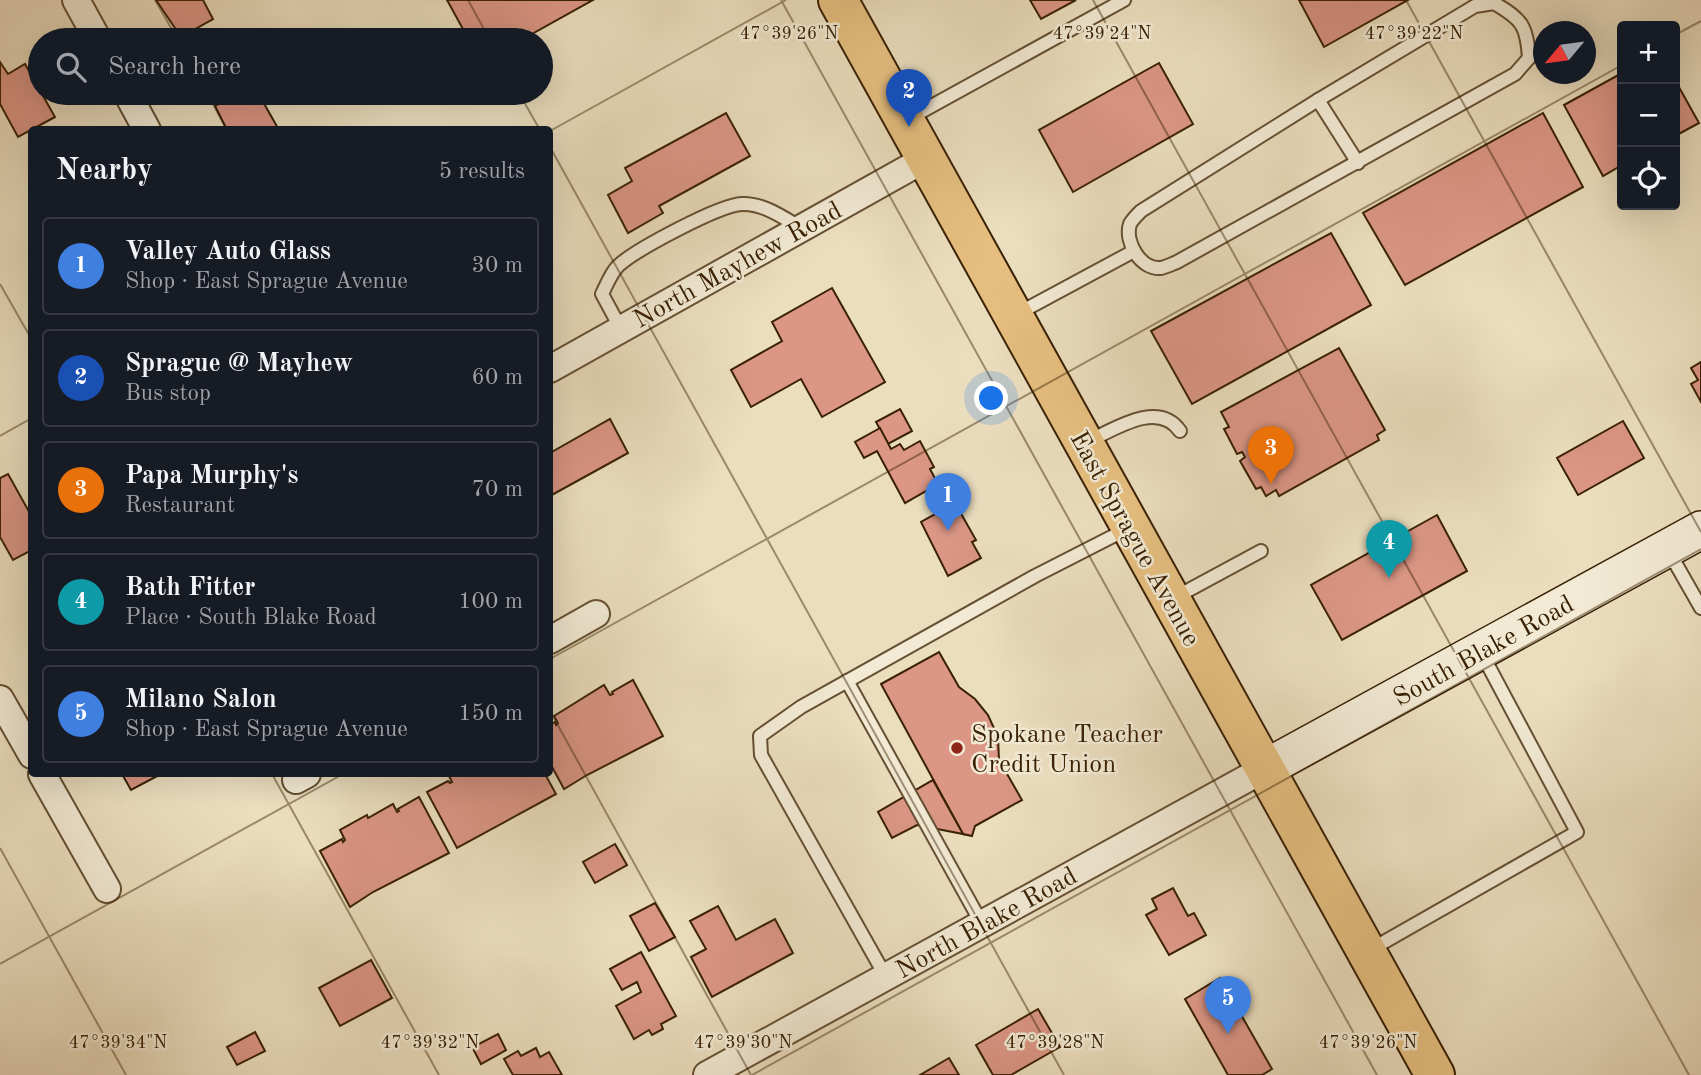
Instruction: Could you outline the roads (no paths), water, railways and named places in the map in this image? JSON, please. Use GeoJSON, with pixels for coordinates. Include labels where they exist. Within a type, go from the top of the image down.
{"type":"FeatureCollection","features":[{"type":"Feature","properties":{"kind":"main road","name":"East Sprague Avenue"},"geometry":{"type":"LineString","coordinates":[[838,0],[1435,1075]]}},
{"type":"Feature","properties":{"kind":"street"},"geometry":{"type":"LineString","coordinates":[[76,0],[91,28]]}},
{"type":"Feature","properties":{"kind":"street"},"geometry":{"type":"LineString","coordinates":[[133,105],[145,126]]}},
{"type":"Feature","properties":{"kind":"street","name":"North Mayhew Road"},"geometry":{"type":"LineString","coordinates":[[553,367],[925,159]]}},
{"type":"Feature","properties":{"kind":"street","name":"South Blake Road"},"geometry":{"type":"LineString","coordinates":[[1264,769],[1701,530]]}},
{"type":"Feature","properties":{"kind":"street"},"geometry":{"type":"LineString","coordinates":[[553,638],[596,614]]}},
{"type":"Feature","properties":{"kind":"street"},"geometry":{"type":"LineString","coordinates":[[0,700],[28,748]]}},
{"type":"Feature","properties":{"kind":"street","name":"North Blake Road"},"geometry":{"type":"LineString","coordinates":[[707,1075],[1264,769]]}},
{"type":"Feature","properties":{"kind":"street"},"geometry":{"type":"LineString","coordinates":[[44,777],[107,889]]}},
{"type":"Feature","properties":{"kind":"lane"},"geometry":{"type":"LineString","coordinates":[[905,121],[1124,0]]}},
{"type":"Feature","properties":{"kind":"lane"},"geometry":{"type":"LineString","coordinates":[[1494,3],[1515,14],[1527,35],[1529,58],[1515,74],[1358,163],[1177,262],[1159,268],[1145,263],[1133,251],[1129,236],[1130,223],[1140,211],[1318,100],[1475,6],[1494,3]]}},
{"type":"Feature","properties":{"kind":"lane"},"geometry":{"type":"LineString","coordinates":[[1318,100],[1358,163]]}},
{"type":"Feature","properties":{"kind":"lane"},"geometry":{"type":"LineString","coordinates":[[621,329],[602,294],[617,267],[661,239],[708,214],[742,204],[771,211],[801,228]]}},
{"type":"Feature","properties":{"kind":"lane"},"geometry":{"type":"LineString","coordinates":[[1013,316],[1133,251]]}},
{"type":"Feature","properties":{"kind":"lane"},"geometry":{"type":"LineString","coordinates":[[1083,443],[1144,417],[1164,416],[1180,431]]}},
{"type":"Feature","properties":{"kind":"lane"},"geometry":{"type":"LineString","coordinates":[[886,977],[761,755],[760,736],[801,707],[847,681],[1035,576],[1130,527]]}},
{"type":"Feature","properties":{"kind":"lane"},"geometry":{"type":"LineString","coordinates":[[1667,549],[1701,608]]}},
{"type":"Feature","properties":{"kind":"lane"},"geometry":{"type":"LineString","coordinates":[[1170,600],[1261,551]]}},
{"type":"Feature","properties":{"kind":"lane"},"geometry":{"type":"LineString","coordinates":[[1366,952],[1577,832],[1480,651]]}},
{"type":"Feature","properties":{"kind":"lane"},"geometry":{"type":"LineString","coordinates":[[847,681],[982,924]]}},
{"type":"Feature","properties":{"kind":"place","name":"Sprague @ Mayhew"},"geometry":{"type":"Point","coordinates":[909,127]}},
{"type":"Feature","properties":{"kind":"place","name":"Papa Murphy's"},"geometry":{"type":"Point","coordinates":[1271,484]}},
{"type":"Feature","properties":{"kind":"place","name":"Valley Auto Glass"},"geometry":{"type":"Point","coordinates":[948,531]}},
{"type":"Feature","properties":{"kind":"place","name":"Bath Fitter"},"geometry":{"type":"Point","coordinates":[1389,578]}},
{"type":"Feature","properties":{"kind":"place","name":"Spokane Teacher Credit Union"},"geometry":{"type":"Point","coordinates":[957,748]}},
{"type":"Feature","properties":{"kind":"place","name":"Milano Salon"},"geometry":{"type":"Point","coordinates":[1228,1034]}}]}
